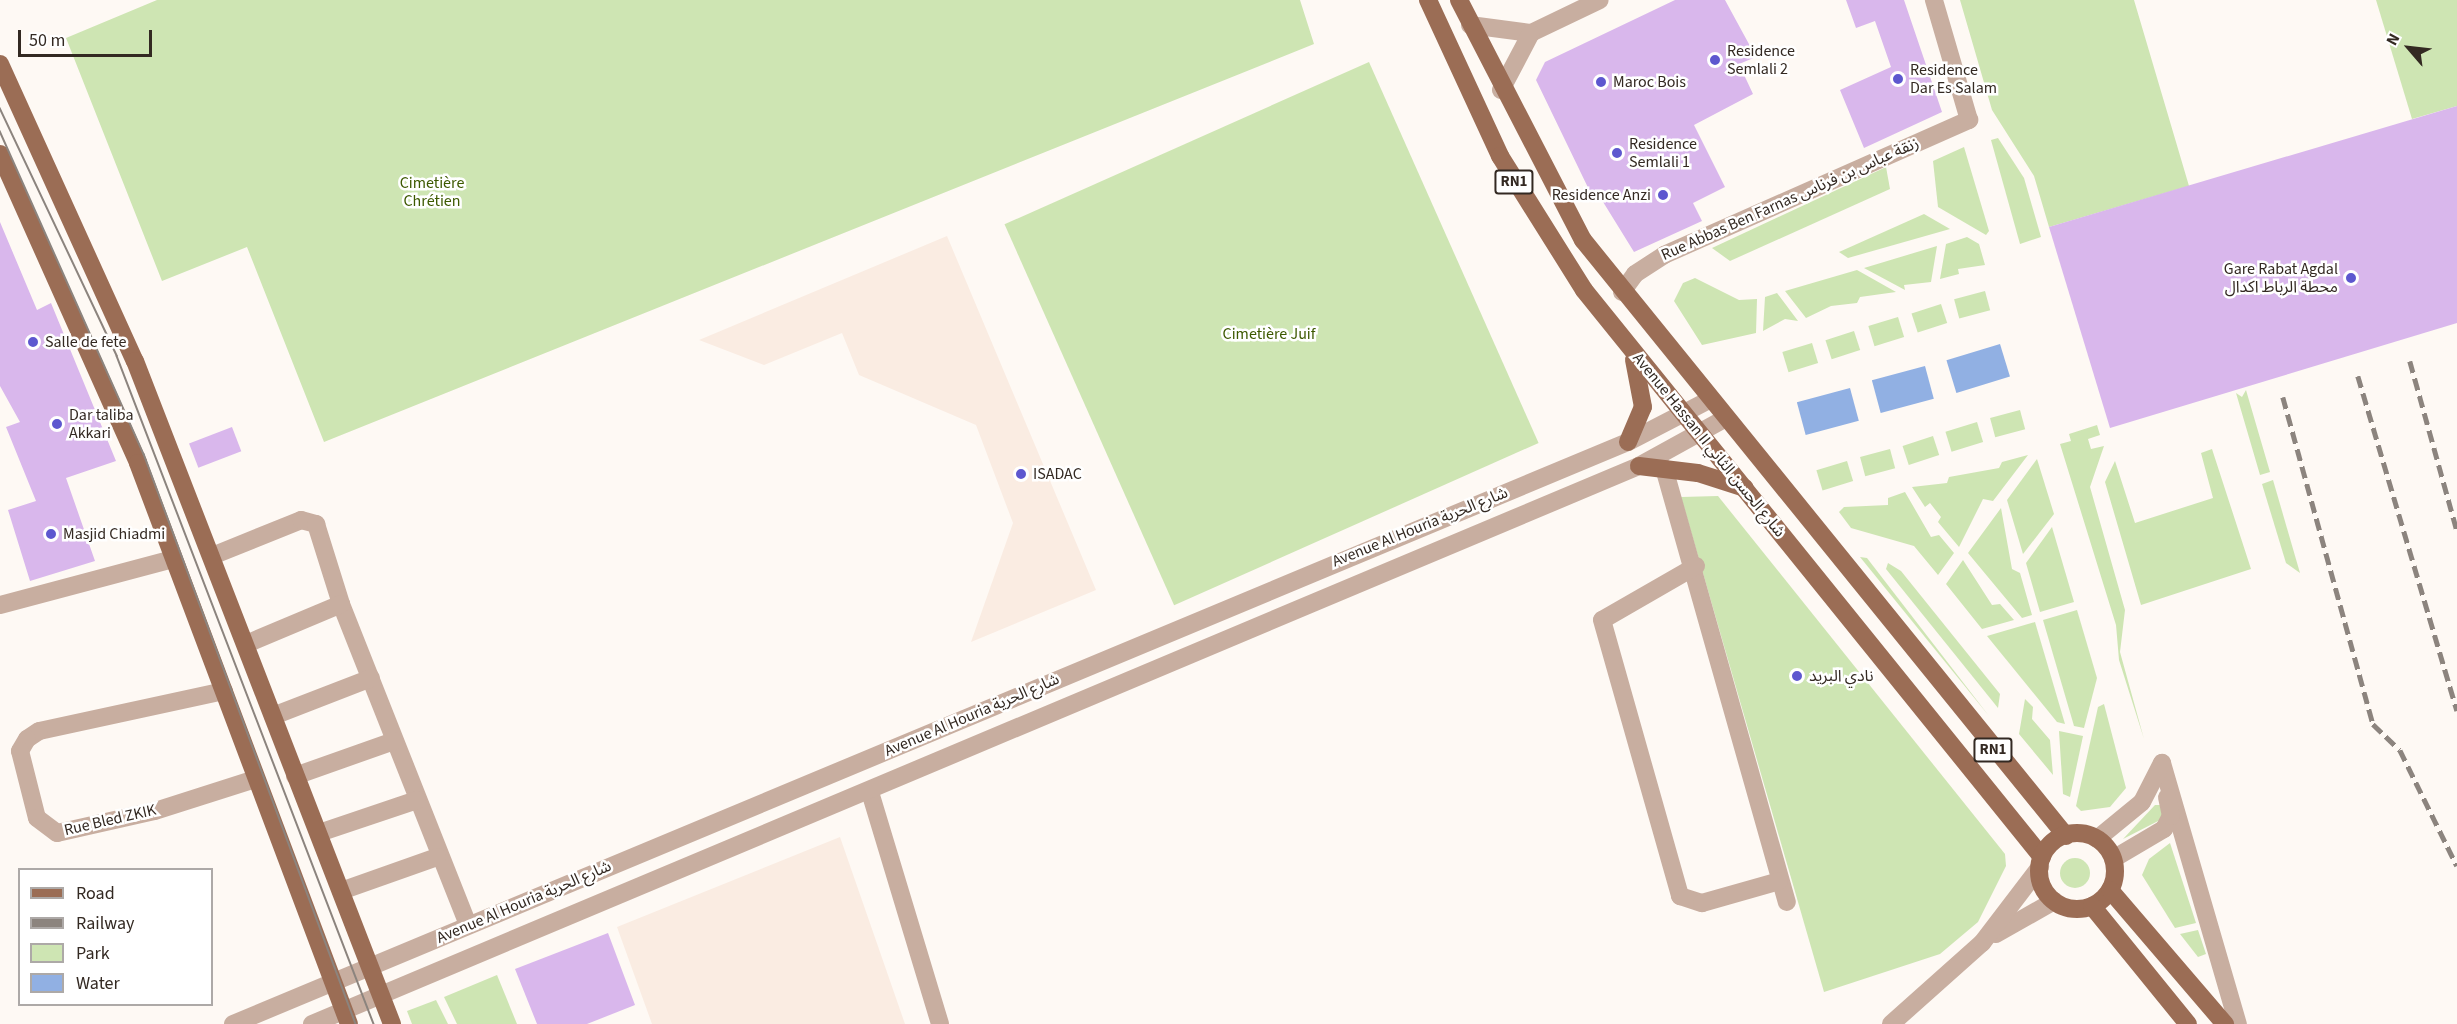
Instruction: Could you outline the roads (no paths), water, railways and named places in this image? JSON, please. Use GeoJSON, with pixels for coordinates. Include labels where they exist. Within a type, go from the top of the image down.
{"type":"FeatureCollection","features":[{"type":"Feature","properties":{"kind":"main road","name":"Avenue Hassan II شارع الحسن الثاني"},"geometry":{"type":"LineString","coordinates":[[1428,0],[1521,194],[1629,347],[1745,488],[2041,862]]}},
{"type":"Feature","properties":{"kind":"main road","name":"Avenue Hassan II شارع الحسن الثاني"},"geometry":{"type":"LineString","coordinates":[[1459,0],[1501,90],[1566,213],[1622,292],[2066,836]]}},
{"type":"Feature","properties":{"kind":"main road"},"geometry":{"type":"LineString","coordinates":[[0,64],[73,214],[212,556],[295,776],[383,994],[392,1024]]}},
{"type":"Feature","properties":{"kind":"main road"},"geometry":{"type":"LineString","coordinates":[[0,154],[90,350],[224,691],[255,779],[346,1017]]}},
{"type":"Feature","properties":{"kind":"main road"},"geometry":{"type":"LineString","coordinates":[[1628,442],[1640,419],[1643,394],[1629,347]]}},
{"type":"Feature","properties":{"kind":"main road"},"geometry":{"type":"LineString","coordinates":[[1639,466],[1664,468],[1745,488]]}},
{"type":"Feature","properties":{"kind":"main road"},"geometry":{"type":"LineString","coordinates":[[2041,862],[2066,836],[2097,839],[2113,859],[2110,890],[2092,906],[2072,909],[2054,901]]}},
{"type":"Feature","properties":{"kind":"main road","name":"RN1"},"geometry":{"type":"LineString","coordinates":[[2041,862],[2044,889],[2054,901]]}},
{"type":"Feature","properties":{"kind":"main road"},"geometry":{"type":"LineString","coordinates":[[2110,890],[2225,1024]]}},
{"type":"Feature","properties":{"kind":"main road"},"geometry":{"type":"LineString","coordinates":[[2092,906],[2188,1024]]}},
{"type":"Feature","properties":{"kind":"street"},"geometry":{"type":"LineString","coordinates":[[1470,25],[1531,33],[1600,0]]}},
{"type":"Feature","properties":{"kind":"street","name":"Rue Abbas Ben Farnas زنقة عباس بن فرناس"},"geometry":{"type":"LineString","coordinates":[[1622,292],[1644,267],[1664,255],[1969,120],[1934,0]]}},
{"type":"Feature","properties":{"kind":"street"},"geometry":{"type":"LineString","coordinates":[[1501,90],[1531,33]]}},
{"type":"Feature","properties":{"kind":"street","name":"Avenue Al Houria شارع الحرية"},"geometry":{"type":"LineString","coordinates":[[233,1024],[1628,442],[1709,400]]}},
{"type":"Feature","properties":{"kind":"street","name":"Avenue Al Houria شارع الحرية"},"geometry":{"type":"LineString","coordinates":[[312,1024],[346,1017],[383,994],[870,792],[1639,466],[1724,418]]}},
{"type":"Feature","properties":{"kind":"street"},"geometry":{"type":"LineString","coordinates":[[1664,468],[1696,566],[1779,881],[1787,902]]}},
{"type":"Feature","properties":{"kind":"street"},"geometry":{"type":"LineString","coordinates":[[212,556],[301,520],[312,521],[437,857],[468,925]]}},
{"type":"Feature","properties":{"kind":"street"},"geometry":{"type":"LineString","coordinates":[[0,605],[173,559]]}},
{"type":"Feature","properties":{"kind":"street"},"geometry":{"type":"LineString","coordinates":[[1696,566],[1602,620],[1680,896],[1702,903],[1779,881]]}},
{"type":"Feature","properties":{"kind":"street"},"geometry":{"type":"LineString","coordinates":[[246,644],[341,604]]}},
{"type":"Feature","properties":{"kind":"street"},"geometry":{"type":"LineString","coordinates":[[273,716],[371,678]]}},
{"type":"Feature","properties":{"kind":"street","name":"Rue Bled ZKIK"},"geometry":{"type":"LineString","coordinates":[[224,691],[39,731],[27,739],[20,751],[37,818],[57,833],[155,811],[255,779]]}},
{"type":"Feature","properties":{"kind":"street"},"geometry":{"type":"LineString","coordinates":[[295,776],[394,741]]}},
{"type":"Feature","properties":{"kind":"street"},"geometry":{"type":"LineString","coordinates":[[2097,839],[2142,802],[2162,764]]}},
{"type":"Feature","properties":{"kind":"street"},"geometry":{"type":"LineString","coordinates":[[2113,859],[2168,824],[2162,764]]}},
{"type":"Feature","properties":{"kind":"street"},"geometry":{"type":"LineString","coordinates":[[2162,764],[2238,1024]]}},
{"type":"Feature","properties":{"kind":"street"},"geometry":{"type":"LineString","coordinates":[[870,792],[940,1024]]}},
{"type":"Feature","properties":{"kind":"street"},"geometry":{"type":"LineString","coordinates":[[319,833],[417,800]]}},
{"type":"Feature","properties":{"kind":"street"},"geometry":{"type":"LineString","coordinates":[[340,891],[437,857]]}},
{"type":"Feature","properties":{"kind":"street"},"geometry":{"type":"LineString","coordinates":[[1982,943],[2041,862]]}},
{"type":"Feature","properties":{"kind":"street"},"geometry":{"type":"LineString","coordinates":[[1891,1024],[1982,943],[2054,901]]}},
{"type":"Feature","properties":{"kind":"water"},"geometry":{"type":"Polygon","coordinates":[[[2000,344],[2010,377],[1956,393],[1946,360],[2000,344]]]}},
{"type":"Feature","properties":{"kind":"water"},"geometry":{"type":"Polygon","coordinates":[[[1925,366],[1934,399],[1881,413],[1872,380],[1925,366]]]}},
{"type":"Feature","properties":{"kind":"water"},"geometry":{"type":"Polygon","coordinates":[[[1850,388],[1859,421],[1806,435],[1797,402],[1850,388]]]}},
{"type":"Feature","properties":{"kind":"tram line"},"geometry":{"type":"LineString","coordinates":[[0,108],[117,356],[374,1024]]}},
{"type":"Feature","properties":{"kind":"tram line"},"geometry":{"type":"LineString","coordinates":[[0,131],[144,454],[356,1024]]}},
{"type":"Feature","properties":{"kind":"railway"},"geometry":{"type":"LineString","coordinates":[[2410,361],[2457,531]]}},
{"type":"Feature","properties":{"kind":"railway"},"geometry":{"type":"LineString","coordinates":[[2358,376],[2457,711]]}},
{"type":"Feature","properties":{"kind":"railway"},"geometry":{"type":"LineString","coordinates":[[2283,397],[2373,724],[2400,750],[2457,866]]}},
{"type":"Feature","properties":{"kind":"place","name":"Residence Semlali 2"},"geometry":{"type":"Point","coordinates":[1715,60]}},
{"type":"Feature","properties":{"kind":"place","name":"Residence Dar Es Salam"},"geometry":{"type":"Point","coordinates":[1898,79]}},
{"type":"Feature","properties":{"kind":"place","name":"Maroc Bois"},"geometry":{"type":"Point","coordinates":[1601,82]}},
{"type":"Feature","properties":{"kind":"place","name":"Residence Semlali 1"},"geometry":{"type":"Point","coordinates":[1617,153]}},
{"type":"Feature","properties":{"kind":"place","name":"Residence Anzi"},"geometry":{"type":"Point","coordinates":[1663,195]}},
{"type":"Feature","properties":{"kind":"place","name":"Gare Rabat Agdal محطة الرباط اكدال"},"geometry":{"type":"Point","coordinates":[2351,278]}},
{"type":"Feature","properties":{"kind":"place","name":"Salle de fete"},"geometry":{"type":"Point","coordinates":[33,342]}},
{"type":"Feature","properties":{"kind":"place","name":"Dar taliba Akkari"},"geometry":{"type":"Point","coordinates":[57,424]}},
{"type":"Feature","properties":{"kind":"place","name":"ISADAC"},"geometry":{"type":"Point","coordinates":[1021,474]}},
{"type":"Feature","properties":{"kind":"place","name":"Masjid Chiadmi"},"geometry":{"type":"Point","coordinates":[51,534]}},
{"type":"Feature","properties":{"kind":"place","name":"نادي البريد"},"geometry":{"type":"Point","coordinates":[1797,676]}},
{"type":"Feature","properties":{"kind":"park label","name":"Cimetière Chrétien"},"geometry":{"type":"Point","coordinates":[432,192]}},
{"type":"Feature","properties":{"kind":"park label","name":"Cimetière Juif"},"geometry":{"type":"Point","coordinates":[1269,334]}}]}
